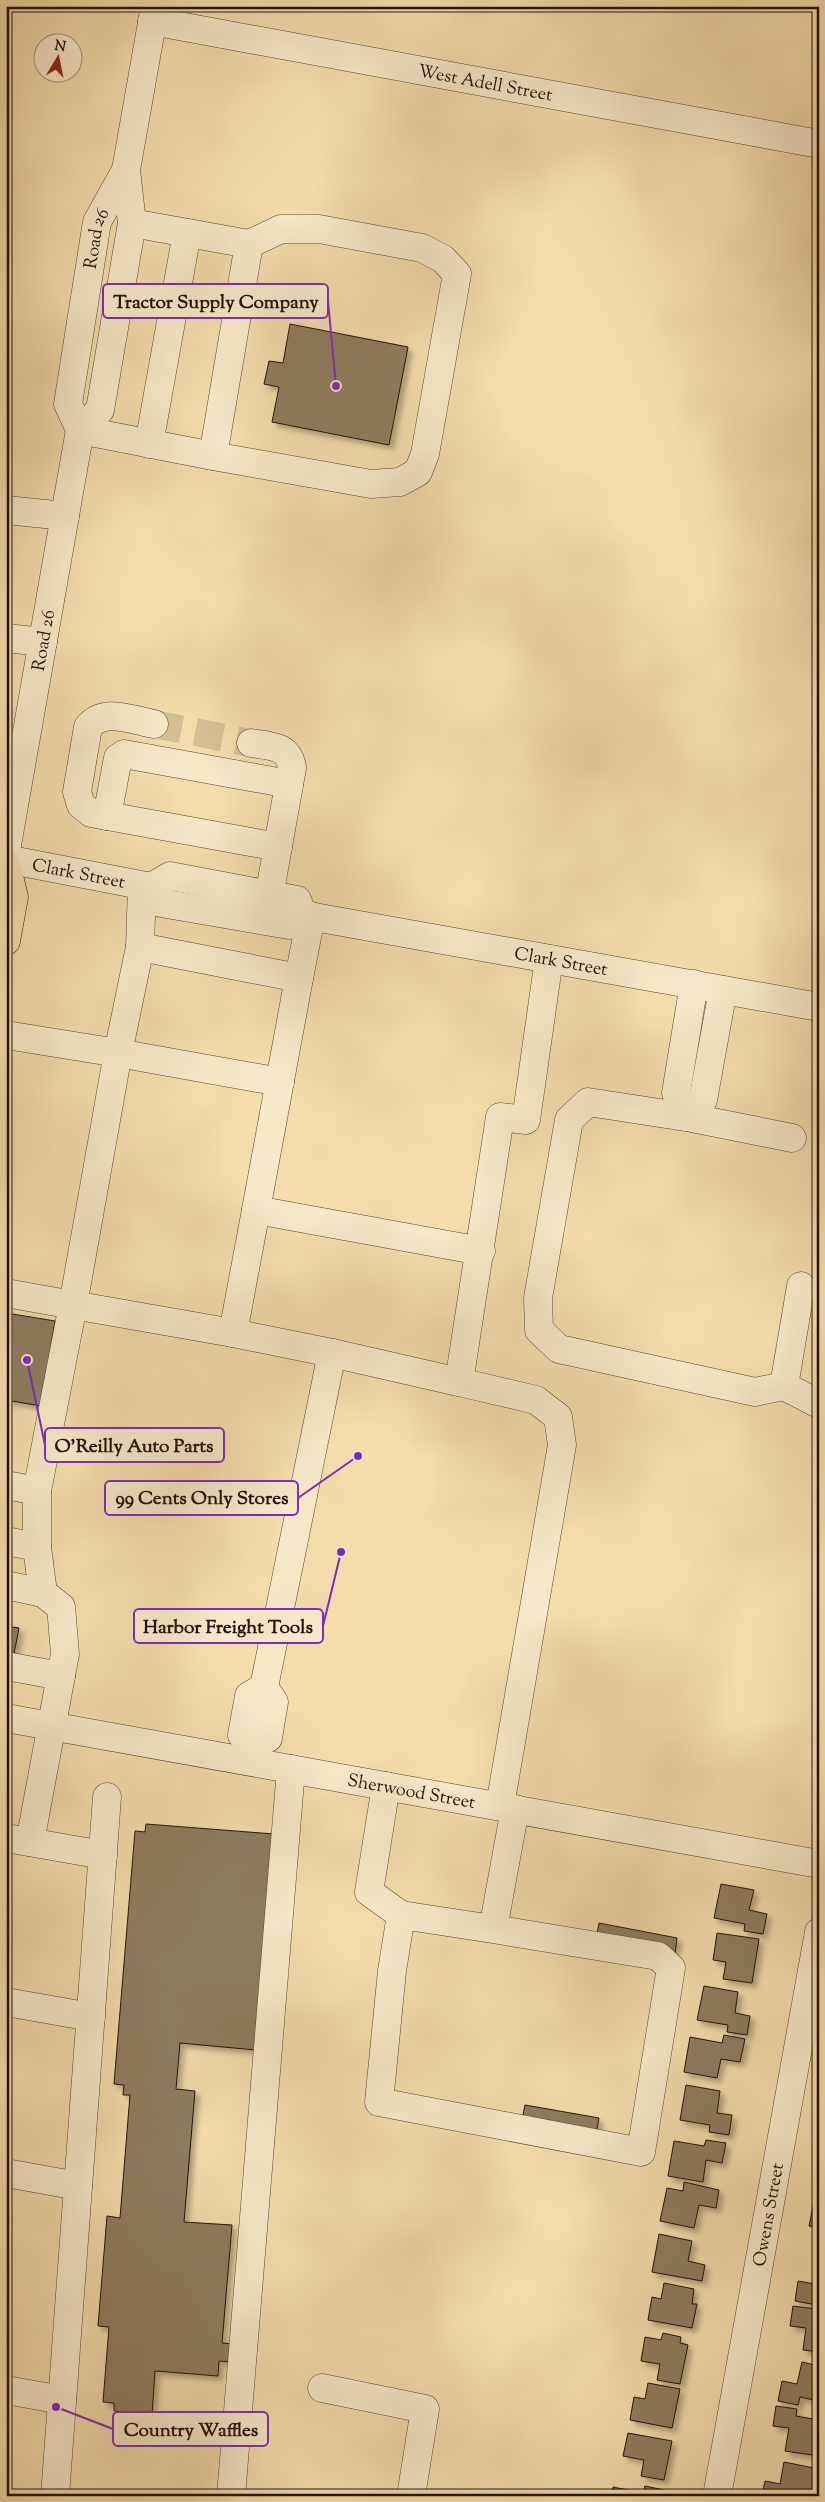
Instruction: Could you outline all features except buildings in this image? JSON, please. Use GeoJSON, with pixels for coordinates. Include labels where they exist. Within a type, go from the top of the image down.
{"type":"FeatureCollection","features":[{"type":"Feature","properties":{"kind":"main road"},"geometry":{"type":"LineString","coordinates":[[6,864],[14,897],[6,941]]}},
{"type":"Feature","properties":{"kind":"street","name":"West Adell Street"},"geometry":{"type":"LineString","coordinates":[[153,14],[819,144]]}},
{"type":"Feature","properties":{"kind":"street","name":"Road 26"},"geometry":{"type":"LineString","coordinates":[[80,430],[100,410],[132,223],[126,170],[153,14]]}},
{"type":"Feature","properties":{"kind":"street","name":"Road 26"},"geometry":{"type":"LineString","coordinates":[[6,851],[80,430],[68,404],[97,222],[126,170]]}},
{"type":"Feature","properties":{"kind":"street"},"geometry":{"type":"LineString","coordinates":[[80,430],[371,484],[400,482],[418,472],[425,454],[457,274],[443,259],[422,248],[318,228],[281,229],[249,244],[132,223]]}},
{"type":"Feature","properties":{"kind":"street"},"geometry":{"type":"LineString","coordinates":[[149,444],[188,233]]}},
{"type":"Feature","properties":{"kind":"street"},"geometry":{"type":"LineString","coordinates":[[213,456],[249,244]]}},
{"type":"Feature","properties":{"kind":"street"},"geometry":{"type":"LineString","coordinates":[[6,510],[65,516]]}},
{"type":"Feature","properties":{"kind":"street"},"geometry":{"type":"LineString","coordinates":[[6,638],[43,642]]}},
{"type":"Feature","properties":{"kind":"street"},"geometry":{"type":"LineString","coordinates":[[154,724],[104,715],[94,719],[88,728],[77,792],[81,805],[91,813],[278,847]]}},
{"type":"Feature","properties":{"kind":"street"},"geometry":{"type":"LineString","coordinates":[[179,906],[184,899],[194,896],[253,906],[264,906],[268,902],[290,784],[291,758],[281,748],[251,743]]}},
{"type":"Feature","properties":{"kind":"street"},"geometry":{"type":"LineString","coordinates":[[107,816],[118,758],[124,754],[290,784]]}},
{"type":"Feature","properties":{"kind":"street","name":"Clark Street"},"geometry":{"type":"LineString","coordinates":[[6,859],[146,886]]}},
{"type":"Feature","properties":{"kind":"street"},"geometry":{"type":"LineString","coordinates":[[146,886],[170,876],[297,900],[307,915],[300,978],[233,1333]]}},
{"type":"Feature","properties":{"kind":"street"},"geometry":{"type":"LineString","coordinates":[[146,886],[162,903],[290,926],[307,915]]}},
{"type":"Feature","properties":{"kind":"street"},"geometry":{"type":"LineString","coordinates":[[43,1593],[37,1548],[37,1491],[73,1305],[118,1053],[140,947],[146,886]]}},
{"type":"Feature","properties":{"kind":"street","name":"Clark Street"},"geometry":{"type":"LineString","coordinates":[[307,915],[819,1007]]}},
{"type":"Feature","properties":{"kind":"street"},"geometry":{"type":"LineString","coordinates":[[140,947],[300,978]]}},
{"type":"Feature","properties":{"kind":"street"},"geometry":{"type":"LineString","coordinates":[[460,1382],[500,1117],[526,1120],[549,959]]}},
{"type":"Feature","properties":{"kind":"street"},"geometry":{"type":"LineString","coordinates":[[688,1117],[676,1093],[694,984]]}},
{"type":"Feature","properties":{"kind":"street"},"geometry":{"type":"LineString","coordinates":[[688,1117],[703,1100],[723,990]]}},
{"type":"Feature","properties":{"kind":"street"},"geometry":{"type":"LineString","coordinates":[[6,1036],[118,1053],[280,1082]]}},
{"type":"Feature","properties":{"kind":"street"},"geometry":{"type":"LineString","coordinates":[[792,1138],[688,1117],[588,1102],[569,1120],[538,1298],[539,1330],[558,1349],[755,1392],[784,1386],[819,1404]]}},
{"type":"Feature","properties":{"kind":"street"},"geometry":{"type":"LineString","coordinates":[[256,1210],[481,1251]]}},
{"type":"Feature","properties":{"kind":"street"},"geometry":{"type":"LineString","coordinates":[[784,1386],[801,1286]]}},
{"type":"Feature","properties":{"kind":"street"},"geometry":{"type":"LineString","coordinates":[[6,1294],[233,1333],[332,1353],[536,1400],[558,1417],[562,1445],[492,1929]]}},
{"type":"Feature","properties":{"kind":"street"},"geometry":{"type":"LineString","coordinates":[[252,1754],[242,1734],[249,1696],[264,1686],[332,1353]]}},
{"type":"Feature","properties":{"kind":"street"},"geometry":{"type":"LineString","coordinates":[[6,1485],[37,1491]]}},
{"type":"Feature","properties":{"kind":"street"},"geometry":{"type":"LineString","coordinates":[[6,1541],[37,1548]]}},
{"type":"Feature","properties":{"kind":"street"},"geometry":{"type":"LineString","coordinates":[[6,1585],[43,1593],[61,1607],[65,1654],[50,1726],[18,1840],[103,1855]]}},
{"type":"Feature","properties":{"kind":"street"},"geometry":{"type":"LineString","coordinates":[[6,1666],[61,1676]]}},
{"type":"Feature","properties":{"kind":"street","name":"Sherwood Street"},"geometry":{"type":"LineString","coordinates":[[6,1718],[50,1726],[252,1754],[291,1769],[819,1864]]}},
{"type":"Feature","properties":{"kind":"street"},"geometry":{"type":"LineString","coordinates":[[231,2496],[291,1769]]}},
{"type":"Feature","properties":{"kind":"street"},"geometry":{"type":"LineString","coordinates":[[386,1786],[369,1892],[401,1915],[658,1956],[671,1968],[641,2152],[379,2102],[392,1971],[401,1915]]}},
{"type":"Feature","properties":{"kind":"street"},"geometry":{"type":"LineString","coordinates":[[54,2496],[107,1797]]}},
{"type":"Feature","properties":{"kind":"street","name":"Owens Street"},"geometry":{"type":"LineString","coordinates":[[717,2496],[819,1932]]}},
{"type":"Feature","properties":{"kind":"street"},"geometry":{"type":"LineString","coordinates":[[6,2002],[91,2017]]}},
{"type":"Feature","properties":{"kind":"street"},"geometry":{"type":"LineString","coordinates":[[6,2173],[78,2186]]}},
{"type":"Feature","properties":{"kind":"street"},"geometry":{"type":"LineString","coordinates":[[322,2388],[425,2409],[411,2496]]}},
{"type":"Feature","properties":{"kind":"street"},"geometry":{"type":"LineString","coordinates":[[6,2390],[62,2400]]}},
{"type":"Feature","properties":{"kind":"tunnel"},"geometry":{"type":"LineString","coordinates":[[154,724],[251,743]]}},
{"type":"Feature","properties":{"kind":"place","name":"Tractor Supply Company"},"geometry":{"type":"Point","coordinates":[336,386]}},
{"type":"Feature","properties":{"kind":"place","name":"O'Reilly Auto Parts"},"geometry":{"type":"Point","coordinates":[27,1360]}},
{"type":"Feature","properties":{"kind":"place","name":"99 Cents Only Stores"},"geometry":{"type":"Point","coordinates":[358,1456]}},
{"type":"Feature","properties":{"kind":"place","name":"Harbor Freight Tools"},"geometry":{"type":"Point","coordinates":[341,1552]}},
{"type":"Feature","properties":{"kind":"place","name":"Country Waffles"},"geometry":{"type":"Point","coordinates":[56,2407]}}]}
